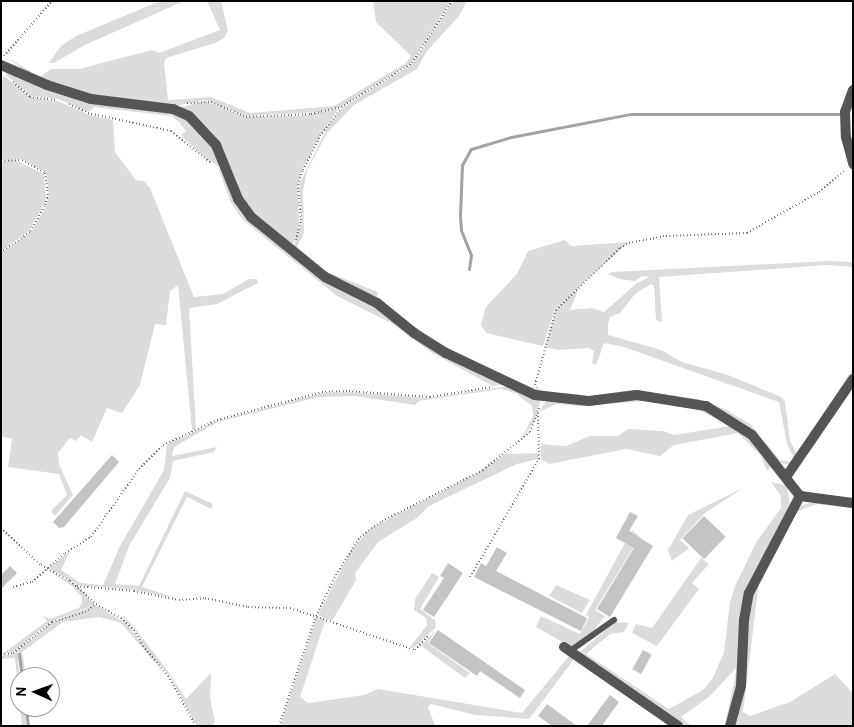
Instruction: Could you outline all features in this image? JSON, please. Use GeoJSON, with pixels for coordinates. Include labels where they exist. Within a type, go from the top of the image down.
{"type":"FeatureCollection","features":[{"type":"Feature","properties":{"kind":"street"},"geometry":{"type":"LineString","coordinates":[[1,65],[52,87],[91,99],[173,109],[189,116],[211,137],[246,212],[326,277],[377,303],[430,344],[510,385],[540,395],[589,400],[638,395],[706,406],[752,435],[800,496],[853,503]]}},
{"type":"Feature","properties":{"kind":"street"},"geometry":{"type":"LineString","coordinates":[[852,163],[846,137],[845,112],[853,90]]}},
{"type":"Feature","properties":{"kind":"street"},"geometry":{"type":"LineString","coordinates":[[786,477],[853,378]]}},
{"type":"Feature","properties":{"kind":"street"},"geometry":{"type":"LineString","coordinates":[[730,726],[743,674],[744,620],[749,593],[800,496]]}},
{"type":"Feature","properties":{"kind":"street"},"geometry":{"type":"LineString","coordinates":[[567,649],[671,724]]}},
{"type":"Feature","properties":{"kind":"lane"},"geometry":{"type":"LineString","coordinates":[[567,649],[614,620]]}},
{"type":"Feature","properties":{"kind":"path"},"geometry":{"type":"LineString","coordinates":[[1,60],[52,1]]}},
{"type":"Feature","properties":{"kind":"path"},"geometry":{"type":"LineString","coordinates":[[173,109],[205,100],[241,116],[254,117],[311,114],[342,107],[412,63],[452,1]]}},
{"type":"Feature","properties":{"kind":"path"},"geometry":{"type":"LineString","coordinates":[[9,79],[30,97],[58,100],[88,113],[171,131],[228,173]]}},
{"type":"Feature","properties":{"kind":"path"},"geometry":{"type":"LineString","coordinates":[[291,249],[300,231],[298,185],[303,170],[320,136],[342,107]]}},
{"type":"Feature","properties":{"kind":"path"},"geometry":{"type":"LineString","coordinates":[[1,161],[22,160],[45,173],[48,194],[45,206],[30,232],[1,252]]}},
{"type":"Feature","properties":{"kind":"path"},"geometry":{"type":"LineString","coordinates":[[470,577],[539,459],[538,413],[540,395],[535,382],[556,310],[620,248],[629,242],[666,236],[747,233],[819,192],[852,163]]}},
{"type":"Feature","properties":{"kind":"path"},"geometry":{"type":"LineString","coordinates":[[12,587],[32,582],[46,568],[91,538],[138,470],[163,446],[216,420],[322,392],[349,391],[430,397],[510,385]]}},
{"type":"Feature","properties":{"kind":"path"},"geometry":{"type":"LineString","coordinates":[[279,726],[316,616],[336,575],[360,537],[388,518],[483,470],[530,432],[538,413]]}},
{"type":"Feature","properties":{"kind":"path"},"geometry":{"type":"LineString","coordinates":[[1,528],[46,568],[77,586],[96,604],[121,618],[134,630],[143,646],[168,676],[196,726]]}},
{"type":"Feature","properties":{"kind":"path"},"geometry":{"type":"LineString","coordinates":[[77,586],[134,590],[179,600],[205,598],[248,607],[290,608],[415,650],[429,635]]}},
{"type":"Feature","properties":{"kind":"path"},"geometry":{"type":"LineString","coordinates":[[1,656],[13,653],[52,622],[85,612],[96,604]]}},
{"type":"Feature","properties":{"kind":"shaded area"},"geometry":{"type":"Polygon","coordinates":[[[160,1],[184,1],[85,45],[54,63],[49,63],[61,46],[76,36],[160,1]]]}},
{"type":"Feature","properties":{"kind":"shaded area"},"geometry":{"type":"Polygon","coordinates":[[[207,1],[221,1],[228,31],[224,38],[215,43],[166,58],[164,63],[168,100],[211,97],[250,113],[334,106],[406,63],[411,56],[376,22],[373,1],[451,1],[411,63],[341,107],[320,112],[246,116],[205,100],[175,106],[108,100],[31,75],[5,56],[40,77],[51,69],[79,69],[152,50],[159,53],[220,30],[207,1]]]}},
{"type":"Feature","properties":{"kind":"shaded area"},"geometry":{"type":"Polygon","coordinates":[[[453,1],[467,1],[459,16],[427,51],[417,69],[354,105],[327,133],[307,171],[303,192],[304,233],[297,247],[327,272],[378,292],[377,298],[434,341],[531,388],[534,387],[534,391],[452,353],[330,277],[293,248],[302,220],[299,185],[329,124],[342,108],[412,64],[453,1]]]}},
{"type":"Feature","properties":{"kind":"shaded area"},"geometry":{"type":"Polygon","coordinates":[[[9,72],[36,83],[179,113],[204,134],[224,170],[200,154],[181,135],[186,131],[171,116],[95,107],[88,112],[58,99],[31,96],[5,74],[9,72]]]}},
{"type":"Feature","properties":{"kind":"shaded area"},"geometry":{"type":"Polygon","coordinates":[[[4,76],[30,97],[58,101],[87,114],[113,120],[115,152],[136,180],[144,181],[150,188],[194,297],[223,294],[249,279],[257,279],[258,283],[217,304],[189,308],[196,429],[192,430],[178,285],[170,291],[166,325],[155,324],[140,385],[122,413],[107,408],[92,442],[81,435],[76,441],[70,438],[58,453],[59,464],[73,495],[55,516],[51,511],[67,495],[59,474],[8,467],[12,439],[1,436],[1,253],[31,232],[46,207],[49,194],[46,173],[22,159],[1,160],[1,79],[4,76]]]}},
{"type":"Feature","properties":{"kind":"shaded area"},"geometry":{"type":"Polygon","coordinates":[[[205,101],[246,117],[299,116],[338,109],[320,136],[302,170],[298,185],[299,231],[292,246],[246,208],[209,130],[181,107],[205,101]]]}},
{"type":"Feature","properties":{"kind":"shaded area"},"geometry":{"type":"Polygon","coordinates":[[[13,159],[44,174],[46,201],[29,231],[1,251],[1,162],[13,159]]]}},
{"type":"Feature","properties":{"kind":"shaded area"},"geometry":{"type":"Polygon","coordinates":[[[218,168],[224,172],[237,203],[351,293],[505,384],[493,386],[432,353],[393,324],[337,296],[243,220],[231,203],[218,168]]]}},
{"type":"Feature","properties":{"kind":"shaded area"},"geometry":{"type":"Polygon","coordinates":[[[565,240],[571,246],[629,242],[555,309],[543,346],[486,333],[481,325],[486,307],[517,274],[528,251],[565,240]]]}},
{"type":"Feature","properties":{"kind":"shaded area"},"geometry":{"type":"Polygon","coordinates":[[[830,261],[853,262],[853,267],[827,265],[659,277],[662,322],[656,320],[654,286],[651,284],[635,294],[620,313],[610,317],[608,324],[608,335],[661,350],[682,362],[728,375],[781,397],[785,401],[790,441],[797,454],[853,368],[849,380],[790,465],[780,463],[744,424],[711,406],[688,399],[638,393],[582,398],[536,392],[536,385],[541,391],[585,397],[632,390],[697,399],[725,409],[750,424],[780,460],[790,462],[794,458],[787,444],[779,402],[624,347],[604,343],[596,365],[592,363],[594,351],[589,348],[558,350],[545,347],[556,310],[579,288],[570,310],[592,308],[604,312],[637,283],[650,277],[642,276],[635,281],[619,279],[608,274],[612,272],[830,261]]]}},
{"type":"Feature","properties":{"kind":"shaded area"},"geometry":{"type":"Polygon","coordinates":[[[509,386],[541,398],[535,421],[522,438],[533,416],[532,406],[515,393],[501,389],[419,401],[415,405],[355,396],[319,397],[218,422],[174,447],[172,456],[217,447],[214,452],[173,461],[170,478],[129,546],[115,584],[139,586],[185,491],[213,504],[211,509],[187,497],[142,587],[179,599],[135,590],[78,585],[48,568],[70,551],[61,570],[81,583],[103,585],[120,546],[164,470],[167,444],[217,421],[322,393],[349,392],[430,398],[509,386]]]}},
{"type":"Feature","properties":{"kind":"shaded area"},"geometry":{"type":"Polygon","coordinates":[[[625,397],[703,408],[748,436],[772,466],[767,471],[761,456],[738,433],[674,445],[660,456],[626,449],[549,464],[541,459],[541,444],[566,446],[590,436],[618,436],[628,429],[663,431],[674,435],[730,426],[699,410],[645,401],[581,406],[556,404],[539,412],[546,401],[625,397]]]}},
{"type":"Feature","properties":{"kind":"shaded area"},"geometry":{"type":"Polygon","coordinates":[[[539,453],[538,459],[517,464],[429,506],[417,518],[378,542],[355,573],[356,580],[332,621],[318,615],[351,550],[371,528],[483,470],[504,454],[539,453]]]}},
{"type":"Feature","properties":{"kind":"shaded area"},"geometry":{"type":"Polygon","coordinates":[[[771,482],[787,486],[790,504],[748,590],[741,671],[725,726],[737,667],[710,696],[681,717],[691,726],[686,726],[580,652],[615,622],[629,623],[624,632],[610,634],[586,654],[669,709],[703,690],[713,678],[724,652],[730,602],[735,586],[757,541],[781,508],[781,496],[771,482]]]}},
{"type":"Feature","properties":{"kind":"shaded area"},"geometry":{"type":"Polygon","coordinates":[[[743,488],[705,513],[680,540],[689,548],[672,561],[668,550],[688,515],[743,488]]]}},
{"type":"Feature","properties":{"kind":"shaded area"},"geometry":{"type":"Polygon","coordinates":[[[815,501],[853,504],[853,508],[817,504],[797,512],[800,506],[815,501]]]}},
{"type":"Feature","properties":{"kind":"shaded area"},"geometry":{"type":"Polygon","coordinates":[[[632,530],[640,537],[595,610],[605,616],[591,634],[571,647],[536,627],[541,616],[580,634],[589,617],[586,615],[632,530]]]}},
{"type":"Feature","properties":{"kind":"shaded area"},"geometry":{"type":"Polygon","coordinates":[[[785,533],[759,582],[743,712],[750,716],[790,702],[835,674],[853,693],[853,726],[734,726],[753,590],[785,533]]]}},
{"type":"Feature","properties":{"kind":"shaded area"},"geometry":{"type":"Polygon","coordinates":[[[701,558],[709,564],[692,583],[699,589],[657,646],[632,633],[636,624],[652,628],[701,558]]]}},
{"type":"Feature","properties":{"kind":"shaded area"},"geometry":{"type":"Polygon","coordinates":[[[46,569],[77,586],[95,605],[52,621],[13,652],[1,655],[47,621],[43,616],[50,619],[79,608],[82,597],[72,586],[46,569]]]}},
{"type":"Feature","properties":{"kind":"shaded area"},"geometry":{"type":"Polygon","coordinates":[[[432,573],[439,577],[420,609],[435,620],[436,627],[414,648],[410,647],[427,625],[426,618],[414,610],[415,599],[432,573]]]}},
{"type":"Feature","properties":{"kind":"shaded area"},"geometry":{"type":"Polygon","coordinates":[[[556,585],[590,600],[582,613],[549,596],[556,585]]]}},
{"type":"Feature","properties":{"kind":"shaded area"},"geometry":{"type":"Polygon","coordinates":[[[96,605],[127,624],[167,676],[121,623],[99,617],[63,622],[22,652],[24,667],[21,667],[18,654],[18,667],[16,667],[15,658],[1,659],[1,656],[13,654],[52,622],[96,605]]]}},
{"type":"Feature","properties":{"kind":"shaded area"},"geometry":{"type":"Polygon","coordinates":[[[124,616],[135,628],[167,670],[186,699],[211,673],[210,698],[215,722],[212,726],[197,726],[169,675],[143,646],[135,629],[122,617],[124,616]]]}},
{"type":"Feature","properties":{"kind":"shaded area"},"geometry":{"type":"Polygon","coordinates":[[[317,616],[325,621],[300,697],[308,703],[364,695],[378,689],[522,713],[569,656],[574,659],[529,719],[475,715],[431,704],[428,707],[435,726],[280,726],[317,616]]]}},
{"type":"Feature","properties":{"kind":"shaded area"},"geometry":{"type":"Polygon","coordinates":[[[436,630],[428,643],[470,673],[465,678],[421,646],[436,630]]]}},
{"type":"Feature","properties":{"kind":"shaded area"},"geometry":{"type":"Polygon","coordinates":[[[21,717],[26,717],[27,726],[22,726],[21,717]]]}},
{"type":"Feature","properties":{"kind":"building"},"geometry":{"type":"Polygon","coordinates":[[[112,455],[119,462],[64,527],[59,528],[53,522],[112,455]]]}},
{"type":"Feature","properties":{"kind":"building"},"geometry":{"type":"Polygon","coordinates":[[[630,512],[638,516],[629,531],[653,546],[610,617],[597,609],[634,548],[616,538],[630,512]]]}},
{"type":"Feature","properties":{"kind":"building"},"geometry":{"type":"Polygon","coordinates":[[[704,516],[726,537],[704,559],[682,538],[704,516]]]}},
{"type":"Feature","properties":{"kind":"building"},"geometry":{"type":"Polygon","coordinates":[[[497,547],[507,553],[496,571],[587,618],[581,631],[474,577],[481,563],[486,566],[497,547]]]}},
{"type":"Feature","properties":{"kind":"building"},"geometry":{"type":"Polygon","coordinates":[[[448,563],[463,573],[434,617],[423,610],[444,578],[440,576],[448,563]]]}},
{"type":"Feature","properties":{"kind":"building"},"geometry":{"type":"Polygon","coordinates":[[[10,566],[17,573],[1,589],[1,575],[10,566]]]}},
{"type":"Feature","properties":{"kind":"building"},"geometry":{"type":"Polygon","coordinates":[[[438,630],[525,690],[520,698],[480,671],[477,676],[429,643],[438,630]]]}},
{"type":"Feature","properties":{"kind":"building"},"geometry":{"type":"Polygon","coordinates":[[[643,650],[652,655],[641,674],[632,669],[643,650]]]}},
{"type":"Feature","properties":{"kind":"building"},"geometry":{"type":"Polygon","coordinates":[[[610,695],[619,702],[602,726],[587,726],[610,695]]]}},
{"type":"Feature","properties":{"kind":"building"},"geometry":{"type":"Polygon","coordinates":[[[547,704],[577,726],[552,726],[538,716],[547,704]]]}},
{"type":"Feature","properties":{"kind":"waterway"},"geometry":{"type":"LineString","coordinates":[[469,269],[471,255],[461,230],[460,215],[462,165],[471,149],[511,137],[630,114],[840,114]]}},
{"type":"Feature","properties":{"kind":"waterway"},"geometry":{"type":"LineString","coordinates":[[19,654],[21,667]]}},
{"type":"Feature","properties":{"kind":"waterway"},"geometry":{"type":"LineString","coordinates":[[27,717],[28,726]]}}]}
